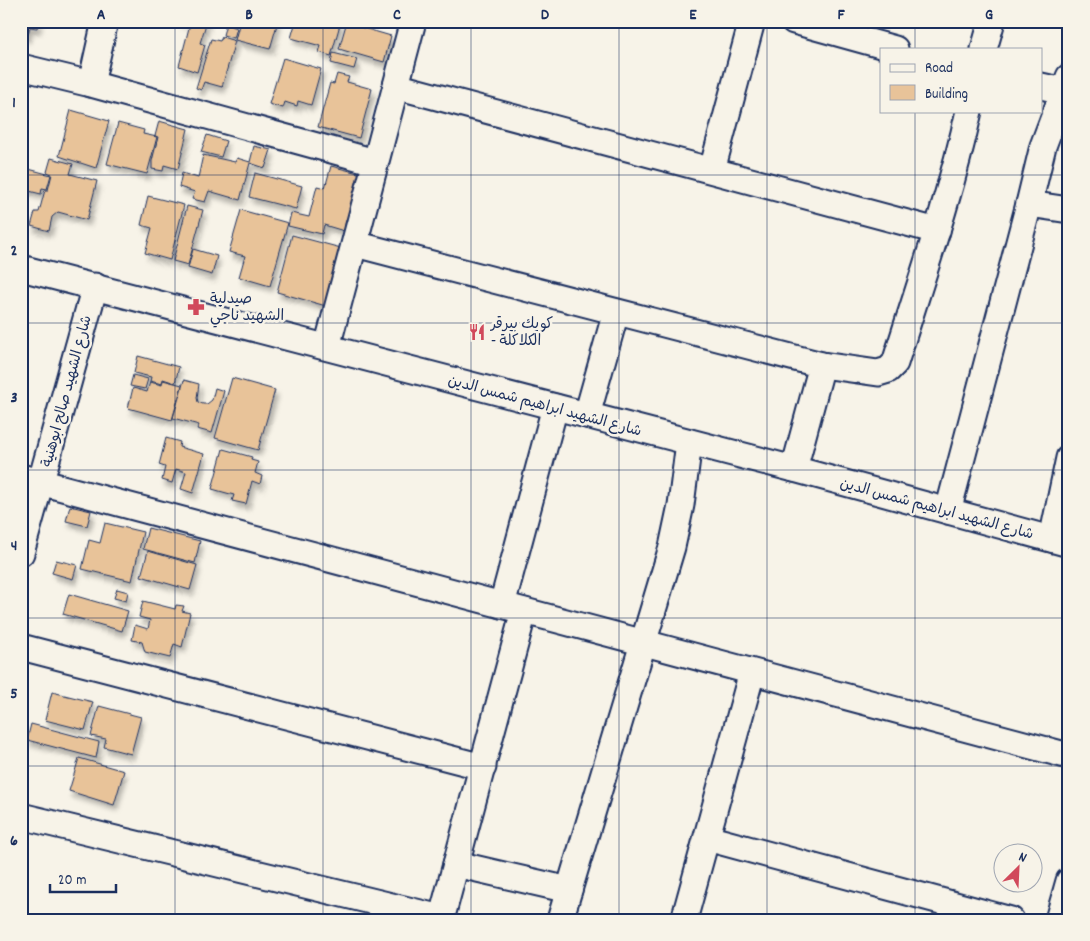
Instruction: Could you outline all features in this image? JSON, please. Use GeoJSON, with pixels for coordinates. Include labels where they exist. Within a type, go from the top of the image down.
{"type":"FeatureCollection","features":[{"type":"Feature","properties":{"kind":"street"},"geometry":{"type":"LineString","coordinates":[[91,84],[106,21]]}},
{"type":"Feature","properties":{"kind":"street"},"geometry":{"type":"LineString","coordinates":[[326,347],[413,21]]}},
{"type":"Feature","properties":{"kind":"street"},"geometry":{"type":"LineString","coordinates":[[712,170],[752,21]]}},
{"type":"Feature","properties":{"kind":"street"},"geometry":{"type":"LineString","coordinates":[[794,21],[891,48]]}},
{"type":"Feature","properties":{"kind":"street"},"geometry":{"type":"LineString","coordinates":[[984,48],[992,21]]}},
{"type":"Feature","properties":{"kind":"street"},"geometry":{"type":"LineString","coordinates":[[21,67],[91,84],[376,162]]}},
{"type":"Feature","properties":{"kind":"street"},"geometry":{"type":"LineString","coordinates":[[948,511],[1029,204],[1058,85]]}},
{"type":"Feature","properties":{"kind":"street"},"geometry":{"type":"LineString","coordinates":[[396,86],[937,232]]}},
{"type":"Feature","properties":{"kind":"street"},"geometry":{"type":"LineString","coordinates":[[355,244],[822,365],[878,373],[888,370],[895,363],[937,232],[961,148],[969,112]]}},
{"type":"Feature","properties":{"kind":"street"},"geometry":{"type":"LineString","coordinates":[[1029,204],[1069,210]]}},
{"type":"Feature","properties":{"kind":"street","name":"شارع الشهيد ابراهيم شمس الدين"},"geometry":{"type":"LineString","coordinates":[[21,268],[794,469],[1060,541]]}},
{"type":"Feature","properties":{"kind":"street","name":"شارع الشهيد صالح ابوهنية"},"geometry":{"type":"LineString","coordinates":[[21,554],[31,480],[95,286]]}},
{"type":"Feature","properties":{"kind":"street"},"geometry":{"type":"LineString","coordinates":[[587,415],[616,312]]}},
{"type":"Feature","properties":{"kind":"street"},"geometry":{"type":"LineString","coordinates":[[794,469],[822,365]]}},
{"type":"Feature","properties":{"kind":"street"},"geometry":{"type":"LineString","coordinates":[[21,816],[441,919],[483,767],[513,608],[555,407]]}},
{"type":"Feature","properties":{"kind":"street"},"geometry":{"type":"LineString","coordinates":[[560,920],[674,539],[681,505],[689,442]]}},
{"type":"Feature","properties":{"kind":"street"},"geometry":{"type":"LineString","coordinates":[[1060,541],[1069,458]]}},
{"type":"Feature","properties":{"kind":"street"},"geometry":{"type":"LineString","coordinates":[[31,480],[1069,756]]}},
{"type":"Feature","properties":{"kind":"street"},"geometry":{"type":"LineString","coordinates":[[21,647],[483,767]]}},
{"type":"Feature","properties":{"kind":"street"},"geometry":{"type":"LineString","coordinates":[[684,920],[752,672]]}},
{"type":"Feature","properties":{"kind":"street"},"geometry":{"type":"LineString","coordinates":[[707,838],[1011,920]]}},
{"type":"Feature","properties":{"kind":"street"},"geometry":{"type":"LineString","coordinates":[[456,864],[568,890]]}},
{"type":"Feature","properties":{"kind":"street"},"geometry":{"type":"LineString","coordinates":[[1058,920],[1069,881]]}},
{"type":"Feature","properties":{"kind":"building"},"geometry":{"type":"Polygon","coordinates":[[[21,21],[39,21],[37,28],[30,27],[27,37],[21,35],[21,21]]]}},
{"type":"Feature","properties":{"kind":"building"},"geometry":{"type":"Polygon","coordinates":[[[178,21],[207,21],[200,43],[205,45],[197,72],[179,66],[190,24],[178,21]]]}},
{"type":"Feature","properties":{"kind":"building"},"geometry":{"type":"Polygon","coordinates":[[[240,21],[278,21],[270,49],[235,40],[240,21]]]}},
{"type":"Feature","properties":{"kind":"building"},"geometry":{"type":"Polygon","coordinates":[[[296,21],[341,21],[331,56],[319,52],[321,46],[291,38],[296,21]]]}},
{"type":"Feature","properties":{"kind":"building"},"geometry":{"type":"Polygon","coordinates":[[[347,21],[362,21],[360,27],[391,36],[384,62],[339,49],[347,21]]]}},
{"type":"Feature","properties":{"kind":"building"},"geometry":{"type":"Polygon","coordinates":[[[226,24],[237,28],[234,38],[223,35],[226,24]]]}},
{"type":"Feature","properties":{"kind":"building"},"geometry":{"type":"Polygon","coordinates":[[[222,37],[235,41],[222,87],[204,82],[201,90],[196,88],[211,39],[220,41],[222,37]]]}},
{"type":"Feature","properties":{"kind":"building"},"geometry":{"type":"Polygon","coordinates":[[[333,53],[357,59],[354,69],[331,63],[333,53]]]}},
{"type":"Feature","properties":{"kind":"building"},"geometry":{"type":"Polygon","coordinates":[[[283,58],[321,69],[311,105],[298,101],[297,106],[285,102],[283,108],[269,104],[283,58]]]}},
{"type":"Feature","properties":{"kind":"building"},"geometry":{"type":"Polygon","coordinates":[[[337,74],[349,77],[347,82],[372,89],[359,138],[318,127],[330,83],[334,84],[337,74]]]}},
{"type":"Feature","properties":{"kind":"building"},"geometry":{"type":"Polygon","coordinates":[[[71,110],[109,121],[96,168],[59,156],[71,110]]]}},
{"type":"Feature","properties":{"kind":"building"},"geometry":{"type":"Polygon","coordinates":[[[159,121],[188,129],[178,169],[164,165],[163,171],[152,169],[158,137],[155,136],[159,121]]]}},
{"type":"Feature","properties":{"kind":"building"},"geometry":{"type":"Polygon","coordinates":[[[118,123],[144,130],[143,134],[157,137],[147,174],[107,164],[118,123]]]}},
{"type":"Feature","properties":{"kind":"building"},"geometry":{"type":"Polygon","coordinates":[[[207,135],[226,141],[221,157],[201,152],[207,135]]]}},
{"type":"Feature","properties":{"kind":"building"},"geometry":{"type":"Polygon","coordinates":[[[254,146],[271,150],[265,168],[250,163],[240,200],[209,191],[205,202],[192,199],[195,192],[179,187],[182,173],[198,178],[203,155],[235,162],[237,158],[250,162],[254,146]]]}},
{"type":"Feature","properties":{"kind":"building"},"geometry":{"type":"Polygon","coordinates":[[[51,158],[73,164],[70,174],[97,181],[87,220],[58,212],[52,217],[49,231],[31,226],[35,212],[39,212],[45,190],[48,190],[52,174],[47,172],[51,158]]]}},
{"type":"Feature","properties":{"kind":"building"},"geometry":{"type":"Polygon","coordinates":[[[331,166],[362,174],[351,220],[346,219],[344,231],[324,225],[322,234],[288,226],[291,213],[309,217],[317,186],[325,188],[331,166]]]}},
{"type":"Feature","properties":{"kind":"building"},"geometry":{"type":"Polygon","coordinates":[[[21,167],[51,175],[47,189],[42,188],[41,194],[21,189],[21,167]]]}},
{"type":"Feature","properties":{"kind":"building"},"geometry":{"type":"Polygon","coordinates":[[[255,173],[302,186],[296,209],[249,197],[255,173]]]}},
{"type":"Feature","properties":{"kind":"building"},"geometry":{"type":"Polygon","coordinates":[[[148,196],[184,205],[170,260],[145,253],[152,228],[141,225],[148,196]]]}},
{"type":"Feature","properties":{"kind":"building"},"geometry":{"type":"Polygon","coordinates":[[[187,206],[203,210],[188,265],[173,261],[187,206]]]}},
{"type":"Feature","properties":{"kind":"building"},"geometry":{"type":"Polygon","coordinates":[[[241,210],[288,223],[270,286],[239,277],[245,256],[229,252],[241,210]]]}},
{"type":"Feature","properties":{"kind":"building"},"geometry":{"type":"Polygon","coordinates":[[[292,235],[341,248],[326,306],[277,292],[292,235]]]}},
{"type":"Feature","properties":{"kind":"building"},"geometry":{"type":"Polygon","coordinates":[[[193,249],[217,256],[212,275],[188,268],[193,249]]]}},
{"type":"Feature","properties":{"kind":"building"},"geometry":{"type":"Polygon","coordinates":[[[138,356],[179,367],[175,383],[163,379],[162,384],[150,381],[151,377],[134,373],[138,356]]]}},
{"type":"Feature","properties":{"kind":"building"},"geometry":{"type":"Polygon","coordinates":[[[133,375],[148,379],[145,389],[130,386],[133,375]]]}},
{"type":"Feature","properties":{"kind":"building"},"geometry":{"type":"Polygon","coordinates":[[[232,378],[275,390],[258,450],[215,438],[232,378]]]}},
{"type":"Feature","properties":{"kind":"building"},"geometry":{"type":"Polygon","coordinates":[[[163,380],[182,385],[172,420],[128,408],[133,388],[147,392],[150,382],[162,385],[163,380]]]}},
{"type":"Feature","properties":{"kind":"building"},"geometry":{"type":"Polygon","coordinates":[[[184,380],[199,384],[197,398],[198,402],[203,404],[207,404],[212,400],[215,388],[224,391],[212,433],[197,429],[199,425],[173,418],[184,380]]]}},
{"type":"Feature","properties":{"kind":"building"},"geometry":{"type":"Polygon","coordinates":[[[166,438],[180,442],[179,447],[204,454],[193,493],[181,489],[186,472],[176,469],[172,483],[162,480],[165,467],[159,465],[166,438]]]}},
{"type":"Feature","properties":{"kind":"building"},"geometry":{"type":"Polygon","coordinates":[[[223,449],[252,457],[251,460],[258,462],[255,473],[262,476],[260,484],[252,481],[246,504],[232,501],[234,495],[212,489],[223,449]]]}},
{"type":"Feature","properties":{"kind":"building"},"geometry":{"type":"Polygon","coordinates":[[[70,506],[91,511],[87,526],[66,521],[70,506]]]}},
{"type":"Feature","properties":{"kind":"building"},"geometry":{"type":"Polygon","coordinates":[[[105,523],[143,532],[132,581],[82,569],[89,540],[100,543],[105,523]]]}},
{"type":"Feature","properties":{"kind":"building"},"geometry":{"type":"Polygon","coordinates":[[[148,528],[200,541],[195,563],[143,549],[148,528]]]}},
{"type":"Feature","properties":{"kind":"building"},"geometry":{"type":"Polygon","coordinates":[[[148,551],[197,565],[190,590],[141,576],[148,551]]]}},
{"type":"Feature","properties":{"kind":"building"},"geometry":{"type":"Polygon","coordinates":[[[56,560],[77,565],[73,579],[52,573],[56,560]]]}},
{"type":"Feature","properties":{"kind":"building"},"geometry":{"type":"Polygon","coordinates":[[[117,589],[128,592],[126,601],[114,598],[117,589]]]}},
{"type":"Feature","properties":{"kind":"building"},"geometry":{"type":"Polygon","coordinates":[[[69,594],[128,611],[122,631],[63,614],[69,594]]]}},
{"type":"Feature","properties":{"kind":"building"},"geometry":{"type":"Polygon","coordinates":[[[143,601],[175,609],[176,605],[184,606],[182,611],[190,613],[182,647],[174,644],[170,658],[145,652],[142,642],[132,640],[135,625],[148,629],[150,620],[139,617],[143,601]]]}},
{"type":"Feature","properties":{"kind":"building"},"geometry":{"type":"Polygon","coordinates":[[[52,692],[93,702],[85,730],[45,720],[52,692]]]}},
{"type":"Feature","properties":{"kind":"building"},"geometry":{"type":"Polygon","coordinates":[[[99,706],[141,717],[131,754],[104,747],[106,739],[91,736],[99,706]]]}},
{"type":"Feature","properties":{"kind":"building"},"geometry":{"type":"Polygon","coordinates":[[[31,724],[99,742],[96,758],[27,740],[31,724]]]}},
{"type":"Feature","properties":{"kind":"building"},"geometry":{"type":"Polygon","coordinates":[[[79,758],[124,771],[114,805],[69,791],[79,758]]]}},
{"type":"Feature","properties":{"kind":"building"},"geometry":{"type":"Polygon","coordinates":[[[21,914],[41,919],[41,920],[21,920],[21,914]]]}},
{"type":"Feature","properties":{"kind":"place","name":"صيدلية الشهيد ناجي"},"geometry":{"type":"Point","coordinates":[196,307]}},
{"type":"Feature","properties":{"kind":"place","name":"كويك بيرقر - الكلاكلة"},"geometry":{"type":"Point","coordinates":[477,332]}}]}
